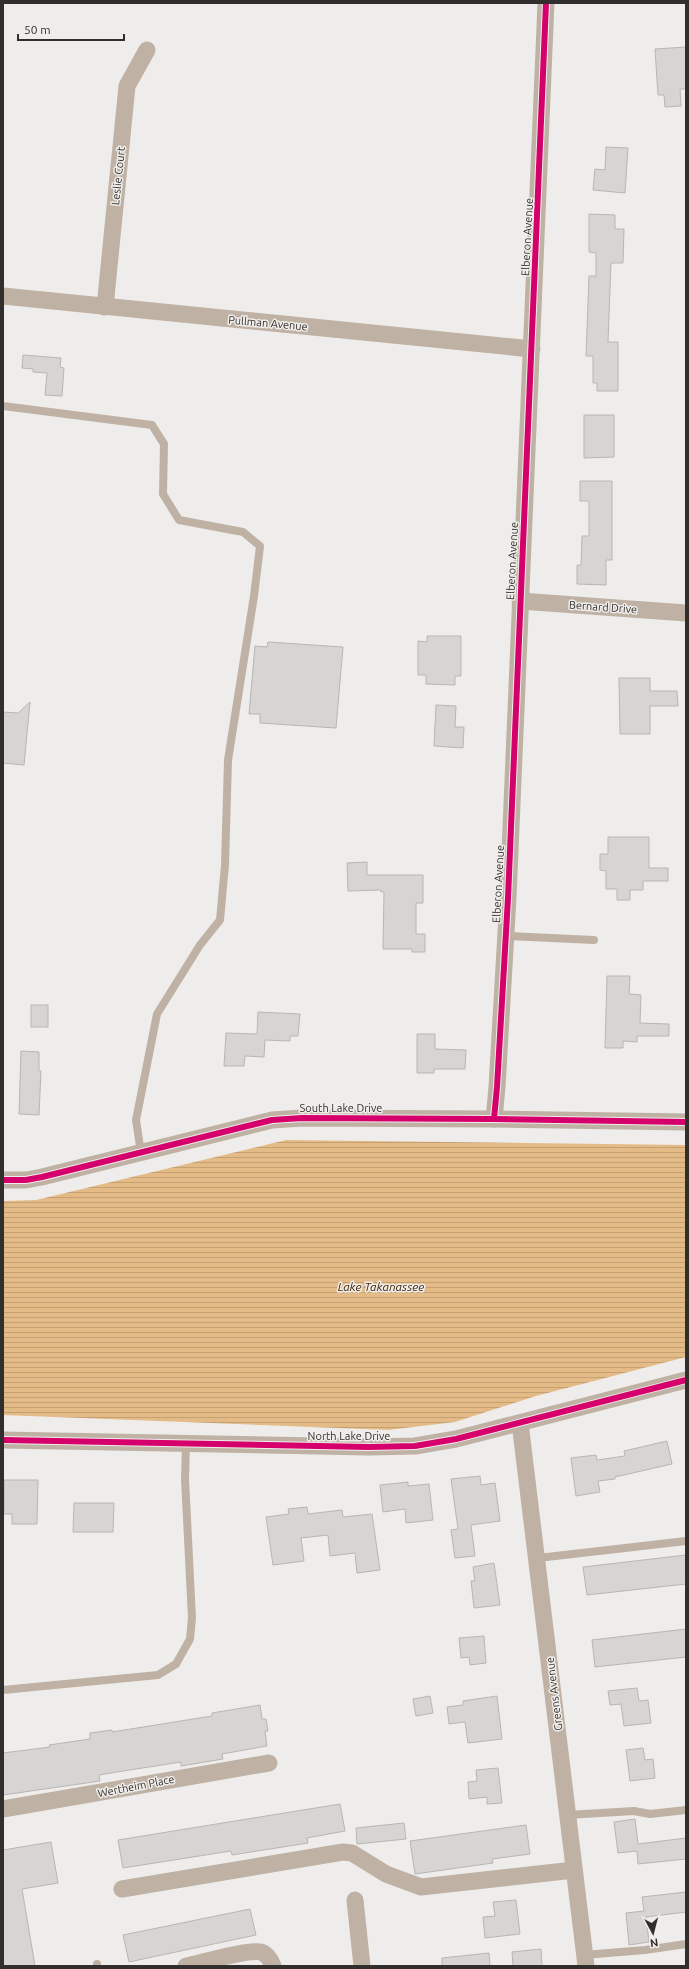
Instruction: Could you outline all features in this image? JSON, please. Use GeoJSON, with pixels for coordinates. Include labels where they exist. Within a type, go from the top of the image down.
{"type":"FeatureCollection","features":[{"type":"Feature","properties":{"kind":"street","name":"Elberon Avenue"},"geometry":{"type":"LineString","coordinates":[[494,1119],[506,936],[546,3]]}},
{"type":"Feature","properties":{"kind":"street","name":"Leslie Court"},"geometry":{"type":"LineString","coordinates":[[105,307],[127,86],[147,50]]}},
{"type":"Feature","properties":{"kind":"street","name":"Pullman Avenue"},"geometry":{"type":"LineString","coordinates":[[3,296],[532,349]]}},
{"type":"Feature","properties":{"kind":"street","name":"Bernard Drive"},"geometry":{"type":"LineString","coordinates":[[520,601],[686,613]]}},
{"type":"Feature","properties":{"kind":"street","name":"South Lake Drive"},"geometry":{"type":"LineString","coordinates":[[3,1180],[42,1178],[272,1120],[302,1118],[686,1122]]}},
{"type":"Feature","properties":{"kind":"street","name":"North Lake Drive"},"geometry":{"type":"LineString","coordinates":[[3,1440],[369,1447],[415,1446],[456,1439],[686,1380]]}},
{"type":"Feature","properties":{"kind":"street","name":"Greens Avenue"},"geometry":{"type":"LineString","coordinates":[[520,1423],[538,1558],[585,1960]]}},
{"type":"Feature","properties":{"kind":"street","name":"Wertheim Place"},"geometry":{"type":"LineString","coordinates":[[3,1809],[269,1763]]}},
{"type":"Feature","properties":{"kind":"street"},"geometry":{"type":"LineString","coordinates":[[122,1889],[343,1852],[352,1853],[386,1874],[422,1887],[574,1870]]}},
{"type":"Feature","properties":{"kind":"street"},"geometry":{"type":"LineString","coordinates":[[354,1900],[362,1966]]}},
{"type":"Feature","properties":{"kind":"street"},"geometry":{"type":"LineString","coordinates":[[186,1966],[238,1955],[261,1952],[269,1958],[273,1966]]}},
{"type":"Feature","properties":{"kind":"lane"},"geometry":{"type":"LineString","coordinates":[[3,406],[152,425],[164,444],[163,494],[179,520],[243,532],[260,546],[254,596],[228,760],[225,865],[220,920],[200,945],[157,1014],[136,1120],[141,1153]]}},
{"type":"Feature","properties":{"kind":"lane"},"geometry":{"type":"LineString","coordinates":[[506,936],[594,940]]}},
{"type":"Feature","properties":{"kind":"lane"},"geometry":{"type":"LineString","coordinates":[[3,1690],[158,1675],[176,1664],[190,1639],[192,1618],[185,1479],[186,1444]]}},
{"type":"Feature","properties":{"kind":"lane"},"geometry":{"type":"LineString","coordinates":[[538,1558],[686,1541]]}},
{"type":"Feature","properties":{"kind":"lane"},"geometry":{"type":"LineString","coordinates":[[568,1815],[634,1811],[650,1814],[686,1810]]}},
{"type":"Feature","properties":{"kind":"lane"},"geometry":{"type":"LineString","coordinates":[[585,1960],[686,1944]]}},
{"type":"Feature","properties":{"kind":"water","name":"Lake Takanassee"},"geometry":{"type":"Polygon","coordinates":[[[286,1140],[686,1145],[686,1357],[536,1396],[455,1422],[388,1430],[3,1415],[3,1201],[36,1200],[286,1140]]]}},
{"type":"Feature","properties":{"kind":"building"},"geometry":{"type":"Polygon","coordinates":[[[686,47],[686,89],[680,89],[681,106],[665,107],[664,95],[658,95],[655,49],[686,47]]]}},
{"type":"Feature","properties":{"kind":"building"},"geometry":{"type":"Polygon","coordinates":[[[606,147],[628,148],[625,193],[593,190],[595,169],[605,170],[606,147]]]}},
{"type":"Feature","properties":{"kind":"building"},"geometry":{"type":"Polygon","coordinates":[[[589,214],[615,215],[615,229],[624,229],[623,263],[611,263],[608,342],[618,342],[618,391],[597,391],[597,383],[593,383],[593,356],[586,356],[589,276],[596,276],[596,253],[589,252],[589,214]]]}},
{"type":"Feature","properties":{"kind":"building"},"geometry":{"type":"Polygon","coordinates":[[[23,355],[61,358],[60,367],[64,368],[62,396],[45,395],[47,373],[33,372],[33,369],[22,368],[23,355]]]}},
{"type":"Feature","properties":{"kind":"building"},"geometry":{"type":"Polygon","coordinates":[[[584,415],[614,415],[614,457],[584,458],[584,415]]]}},
{"type":"Feature","properties":{"kind":"building"},"geometry":{"type":"Polygon","coordinates":[[[580,481],[612,481],[612,560],[606,560],[606,585],[577,584],[577,565],[581,565],[582,536],[589,536],[589,501],[580,501],[580,481]]]}},
{"type":"Feature","properties":{"kind":"building"},"geometry":{"type":"Polygon","coordinates":[[[427,636],[461,636],[461,676],[455,676],[455,685],[426,684],[426,675],[418,675],[418,641],[427,642],[427,636]]]}},
{"type":"Feature","properties":{"kind":"building"},"geometry":{"type":"Polygon","coordinates":[[[268,642],[343,647],[336,728],[260,723],[260,714],[249,714],[255,646],[267,647],[268,642]]]}},
{"type":"Feature","properties":{"kind":"building"},"geometry":{"type":"Polygon","coordinates":[[[619,678],[650,678],[650,691],[677,691],[678,706],[650,706],[650,734],[620,734],[619,678]]]}},
{"type":"Feature","properties":{"kind":"building"},"geometry":{"type":"Polygon","coordinates":[[[30,702],[24,765],[3,763],[3,712],[18,713],[30,702]]]}},
{"type":"Feature","properties":{"kind":"building"},"geometry":{"type":"Polygon","coordinates":[[[436,705],[456,706],[455,727],[464,727],[463,748],[434,746],[436,705]]]}},
{"type":"Feature","properties":{"kind":"building"},"geometry":{"type":"Polygon","coordinates":[[[608,837],[649,837],[649,868],[668,868],[668,881],[643,881],[643,890],[630,890],[630,900],[617,900],[617,889],[606,889],[606,871],[600,870],[600,854],[608,854],[608,837]]]}},
{"type":"Feature","properties":{"kind":"building"},"geometry":{"type":"Polygon","coordinates":[[[367,862],[367,875],[423,875],[423,903],[416,903],[416,934],[425,934],[425,952],[412,952],[412,949],[383,949],[384,892],[381,892],[381,890],[348,891],[347,863],[367,862]]]}},
{"type":"Feature","properties":{"kind":"building"},"geometry":{"type":"Polygon","coordinates":[[[607,976],[630,976],[629,994],[641,995],[640,1023],[669,1024],[669,1036],[637,1036],[637,1042],[623,1041],[623,1048],[605,1048],[607,976]]]}},
{"type":"Feature","properties":{"kind":"building"},"geometry":{"type":"Polygon","coordinates":[[[31,1005],[48,1005],[48,1027],[31,1027],[31,1005]]]}},
{"type":"Feature","properties":{"kind":"building"},"geometry":{"type":"Polygon","coordinates":[[[258,1012],[300,1014],[298,1036],[290,1036],[290,1041],[265,1040],[264,1057],[245,1056],[244,1066],[224,1066],[226,1033],[257,1034],[258,1012]]]}},
{"type":"Feature","properties":{"kind":"building"},"geometry":{"type":"Polygon","coordinates":[[[417,1034],[435,1034],[435,1049],[466,1050],[465,1069],[434,1069],[434,1073],[417,1073],[417,1034]]]}},
{"type":"Feature","properties":{"kind":"building"},"geometry":{"type":"Polygon","coordinates":[[[21,1051],[39,1052],[39,1071],[41,1071],[39,1115],[19,1114],[21,1051]]]}},
{"type":"Feature","properties":{"kind":"building"},"geometry":{"type":"Polygon","coordinates":[[[667,1441],[672,1464],[615,1477],[615,1479],[598,1481],[600,1492],[576,1496],[571,1458],[596,1455],[597,1460],[625,1456],[624,1451],[667,1441]]]}},
{"type":"Feature","properties":{"kind":"building"},"geometry":{"type":"Polygon","coordinates":[[[480,1476],[481,1485],[495,1483],[500,1521],[471,1525],[475,1556],[455,1558],[451,1530],[458,1529],[451,1479],[480,1476]]]}},
{"type":"Feature","properties":{"kind":"building"},"geometry":{"type":"Polygon","coordinates":[[[4,1480],[38,1480],[37,1524],[12,1524],[12,1514],[4,1514],[4,1480]]]}},
{"type":"Feature","properties":{"kind":"building"},"geometry":{"type":"Polygon","coordinates":[[[408,1482],[408,1486],[429,1484],[433,1520],[406,1523],[405,1509],[383,1512],[380,1485],[408,1482]]]}},
{"type":"Feature","properties":{"kind":"building"},"geometry":{"type":"Polygon","coordinates":[[[74,1503],[114,1503],[113,1532],[73,1532],[74,1503]]]}},
{"type":"Feature","properties":{"kind":"building"},"geometry":{"type":"Polygon","coordinates":[[[307,1507],[308,1514],[342,1510],[343,1517],[372,1514],[380,1570],[357,1573],[355,1553],[330,1556],[328,1535],[301,1538],[304,1561],[273,1565],[266,1517],[289,1514],[288,1509],[307,1507]]]}},
{"type":"Feature","properties":{"kind":"building"},"geometry":{"type":"Polygon","coordinates":[[[686,1555],[686,1584],[587,1595],[583,1567],[686,1555]]]}},
{"type":"Feature","properties":{"kind":"building"},"geometry":{"type":"Polygon","coordinates":[[[494,1563],[500,1605],[474,1608],[471,1581],[475,1581],[473,1567],[494,1563]]]}},
{"type":"Feature","properties":{"kind":"building"},"geometry":{"type":"Polygon","coordinates":[[[686,1629],[686,1657],[595,1667],[592,1640],[686,1629]]]}},
{"type":"Feature","properties":{"kind":"building"},"geometry":{"type":"Polygon","coordinates":[[[484,1636],[486,1663],[470,1665],[469,1657],[461,1658],[459,1638],[484,1636]]]}},
{"type":"Feature","properties":{"kind":"building"},"geometry":{"type":"Polygon","coordinates":[[[637,1688],[639,1701],[648,1700],[651,1723],[624,1726],[621,1704],[610,1705],[608,1691],[637,1688]]]}},
{"type":"Feature","properties":{"kind":"building"},"geometry":{"type":"Polygon","coordinates":[[[430,1696],[433,1713],[416,1716],[413,1699],[430,1696]]]}},
{"type":"Feature","properties":{"kind":"building"},"geometry":{"type":"Polygon","coordinates":[[[497,1696],[502,1739],[468,1743],[465,1722],[449,1724],[447,1707],[463,1705],[463,1701],[497,1696]]]}},
{"type":"Feature","properties":{"kind":"building"},"geometry":{"type":"Polygon","coordinates":[[[260,1705],[262,1719],[266,1719],[268,1731],[265,1731],[267,1746],[222,1754],[223,1759],[181,1766],[181,1762],[117,1772],[99,1775],[100,1781],[3,1795],[3,1753],[50,1747],[49,1745],[90,1739],[90,1733],[112,1730],[112,1732],[212,1716],[212,1713],[260,1705]]]}},
{"type":"Feature","properties":{"kind":"building"},"geometry":{"type":"Polygon","coordinates":[[[643,1748],[645,1760],[653,1759],[655,1778],[630,1781],[626,1750],[643,1748]]]}},
{"type":"Feature","properties":{"kind":"building"},"geometry":{"type":"Polygon","coordinates":[[[498,1768],[502,1803],[487,1804],[487,1797],[469,1799],[468,1782],[477,1781],[476,1770],[498,1768]]]}},
{"type":"Feature","properties":{"kind":"building"},"geometry":{"type":"Polygon","coordinates":[[[340,1804],[345,1831],[307,1838],[308,1843],[232,1855],[231,1851],[123,1868],[118,1840],[340,1804]]]}},
{"type":"Feature","properties":{"kind":"building"},"geometry":{"type":"Polygon","coordinates":[[[635,1819],[638,1844],[686,1838],[686,1859],[638,1864],[637,1851],[618,1853],[614,1822],[635,1819]]]}},
{"type":"Feature","properties":{"kind":"building"},"geometry":{"type":"Polygon","coordinates":[[[404,1823],[406,1839],[357,1844],[356,1828],[404,1823]]]}},
{"type":"Feature","properties":{"kind":"building"},"geometry":{"type":"Polygon","coordinates":[[[526,1825],[530,1854],[492,1859],[493,1863],[415,1874],[410,1841],[526,1825]]]}},
{"type":"Feature","properties":{"kind":"building"},"geometry":{"type":"Polygon","coordinates":[[[51,1842],[58,1883],[22,1889],[35,1966],[3,1966],[3,1850],[51,1842]]]}},
{"type":"Feature","properties":{"kind":"building"},"geometry":{"type":"Polygon","coordinates":[[[686,1892],[686,1912],[646,1917],[649,1942],[629,1945],[626,1913],[644,1911],[642,1897],[686,1892]]]}},
{"type":"Feature","properties":{"kind":"building"},"geometry":{"type":"Polygon","coordinates":[[[516,1900],[520,1934],[485,1938],[483,1917],[495,1916],[493,1902],[516,1900]]]}},
{"type":"Feature","properties":{"kind":"building"},"geometry":{"type":"Polygon","coordinates":[[[250,1909],[256,1935],[129,1962],[123,1935],[250,1909]]]}},
{"type":"Feature","properties":{"kind":"building"},"geometry":{"type":"Polygon","coordinates":[[[541,1949],[542,1966],[513,1966],[512,1952],[541,1949]]]}},
{"type":"Feature","properties":{"kind":"building"},"geometry":{"type":"Polygon","coordinates":[[[489,1953],[490,1966],[442,1966],[442,1958],[489,1953]]]}},
{"type":"Feature","properties":{"kind":"cycle path"},"geometry":{"type":"LineString","coordinates":[[494,1119],[508,898],[546,3]]}},
{"type":"Feature","properties":{"kind":"cycle path"},"geometry":{"type":"LineString","coordinates":[[3,1180],[26,1180],[42,1177],[272,1120],[302,1118],[686,1122]]}},
{"type":"Feature","properties":{"kind":"cycle path"},"geometry":{"type":"LineString","coordinates":[[3,1440],[369,1447],[415,1446],[456,1439],[686,1380]]}}]}
